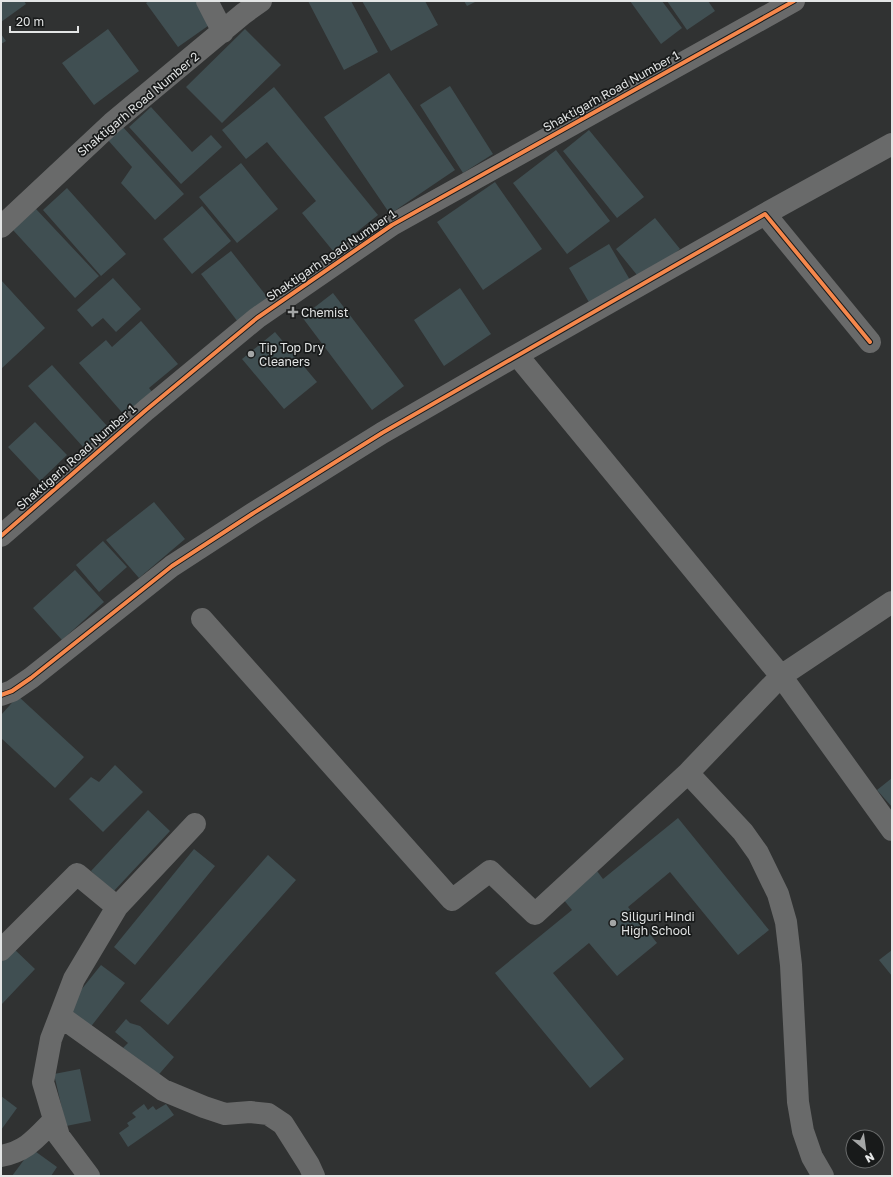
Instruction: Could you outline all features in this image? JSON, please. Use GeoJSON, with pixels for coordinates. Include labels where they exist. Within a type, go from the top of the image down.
{"type":"FeatureCollection","features":[{"type":"Feature","properties":{"kind":"street"},"geometry":{"type":"LineString","coordinates":[[207,1],[223,32]]}},
{"type":"Feature","properties":{"kind":"street","name":"Shaktigarh Road Number 2"},"geometry":{"type":"LineString","coordinates":[[1,227],[112,123],[243,14],[261,1]]}},
{"type":"Feature","properties":{"kind":"street","name":"Shaktigarh Road Number 1"},"geometry":{"type":"LineString","coordinates":[[1,536],[146,410],[257,318],[392,225],[794,1]]}},
{"type":"Feature","properties":{"kind":"street"},"geometry":{"type":"LineString","coordinates":[[1,696],[12,691],[31,678],[172,566],[376,437],[765,214],[892,144]]}},
{"type":"Feature","properties":{"kind":"street"},"geometry":{"type":"LineString","coordinates":[[765,214],[870,342]]}},
{"type":"Feature","properties":{"kind":"street"},"geometry":{"type":"LineString","coordinates":[[517,355],[781,676],[892,830]]}},
{"type":"Feature","properties":{"kind":"street"},"geometry":{"type":"LineString","coordinates":[[202,619],[452,900],[490,871],[535,914],[688,773],[781,676],[892,602]]}},
{"type":"Feature","properties":{"kind":"street"},"geometry":{"type":"LineString","coordinates":[[688,773],[743,832],[758,853],[778,894],[786,922],[791,965],[798,1102],[803,1131],[812,1157],[823,1176]]}},
{"type":"Feature","properties":{"kind":"street"},"geometry":{"type":"LineString","coordinates":[[89,1176],[59,1136],[43,1082],[51,1039],[74,979],[117,907],[195,824]]}},
{"type":"Feature","properties":{"kind":"street"},"geometry":{"type":"LineString","coordinates":[[1,950],[77,874],[117,907]]}},
{"type":"Feature","properties":{"kind":"street"},"geometry":{"type":"LineString","coordinates":[[60,1016],[163,1090],[225,1114],[250,1112],[268,1114],[283,1124],[309,1165],[314,1176]]}},
{"type":"Feature","properties":{"kind":"street"},"geometry":{"type":"LineString","coordinates":[[1,1156],[14,1154],[30,1144],[54,1120]]}},
{"type":"Feature","properties":{"kind":"building"},"geometry":{"type":"Polygon","coordinates":[[[1,1],[24,1],[26,4],[1,22],[1,1]]]}},
{"type":"Feature","properties":{"kind":"building"},"geometry":{"type":"Polygon","coordinates":[[[149,1],[200,1],[215,21],[178,47],[146,3],[149,1]]]}},
{"type":"Feature","properties":{"kind":"building"},"geometry":{"type":"Polygon","coordinates":[[[308,1],[351,1],[378,52],[344,70],[308,1]]]}},
{"type":"Feature","properties":{"kind":"building"},"geometry":{"type":"Polygon","coordinates":[[[362,1],[425,1],[438,25],[391,51],[362,1]]]}},
{"type":"Feature","properties":{"kind":"building"},"geometry":{"type":"Polygon","coordinates":[[[464,1],[477,1],[467,6],[464,1]]]}},
{"type":"Feature","properties":{"kind":"building"},"geometry":{"type":"Polygon","coordinates":[[[630,1],[662,1],[682,28],[661,44],[630,1]]]}},
{"type":"Feature","properties":{"kind":"building"},"geometry":{"type":"Polygon","coordinates":[[[667,1],[708,1],[715,11],[687,30],[667,1]]]}},
{"type":"Feature","properties":{"kind":"building"},"geometry":{"type":"Polygon","coordinates":[[[108,29],[139,71],[94,105],[62,63],[108,29]]]}},
{"type":"Feature","properties":{"kind":"building"},"geometry":{"type":"Polygon","coordinates":[[[245,29],[281,65],[222,123],[186,87],[245,29]]]}},
{"type":"Feature","properties":{"kind":"building"},"geometry":{"type":"Polygon","coordinates":[[[1,34],[6,41],[1,44],[1,34]]]}},
{"type":"Feature","properties":{"kind":"building"},"geometry":{"type":"Polygon","coordinates":[[[389,73],[455,170],[390,214],[324,117],[389,73]]]}},
{"type":"Feature","properties":{"kind":"building"},"geometry":{"type":"Polygon","coordinates":[[[450,86],[493,154],[463,173],[420,105],[450,86]]]}},
{"type":"Feature","properties":{"kind":"building"},"geometry":{"type":"Polygon","coordinates":[[[274,87],[378,215],[333,251],[302,213],[316,201],[267,142],[246,159],[222,130],[274,87]]]}},
{"type":"Feature","properties":{"kind":"building"},"geometry":{"type":"Polygon","coordinates":[[[151,107],[192,152],[211,135],[222,147],[181,184],[129,127],[151,107]]]}},
{"type":"Feature","properties":{"kind":"building"},"geometry":{"type":"Polygon","coordinates":[[[122,126],[184,194],[155,220],[121,183],[132,167],[107,139],[122,126]]]}},
{"type":"Feature","properties":{"kind":"building"},"geometry":{"type":"Polygon","coordinates":[[[589,130],[644,197],[617,218],[563,151],[589,130]]]}},
{"type":"Feature","properties":{"kind":"building"},"geometry":{"type":"Polygon","coordinates":[[[556,150],[610,221],[567,254],[513,183],[556,150]]]}},
{"type":"Feature","properties":{"kind":"building"},"geometry":{"type":"Polygon","coordinates":[[[241,163],[278,209],[237,243],[199,197],[241,163]]]}},
{"type":"Feature","properties":{"kind":"building"},"geometry":{"type":"Polygon","coordinates":[[[495,182],[542,249],[483,290],[437,222],[495,182]]]}},
{"type":"Feature","properties":{"kind":"building"},"geometry":{"type":"Polygon","coordinates":[[[67,188],[126,254],[101,276],[43,210],[67,188]]]}},
{"type":"Feature","properties":{"kind":"building"},"geometry":{"type":"Polygon","coordinates":[[[202,206],[231,241],[192,274],[163,239],[202,206]]]}},
{"type":"Feature","properties":{"kind":"building"},"geometry":{"type":"Polygon","coordinates":[[[36,209],[99,276],[75,298],[13,230],[36,209]]]}},
{"type":"Feature","properties":{"kind":"building"},"geometry":{"type":"Polygon","coordinates":[[[655,218],[680,249],[641,280],[616,249],[655,218]]]}},
{"type":"Feature","properties":{"kind":"building"},"geometry":{"type":"Polygon","coordinates":[[[609,244],[630,280],[590,304],[569,268],[609,244]]]}},
{"type":"Feature","properties":{"kind":"building"},"geometry":{"type":"Polygon","coordinates":[[[231,251],[268,298],[238,322],[201,274],[231,251]]]}},
{"type":"Feature","properties":{"kind":"building"},"geometry":{"type":"Polygon","coordinates":[[[113,278],[141,309],[116,332],[103,318],[92,327],[77,310],[113,278]]]}},
{"type":"Feature","properties":{"kind":"building"},"geometry":{"type":"Polygon","coordinates":[[[1,280],[45,328],[1,369],[1,280]]]}},
{"type":"Feature","properties":{"kind":"building"},"geometry":{"type":"Polygon","coordinates":[[[460,288],[491,334],[444,366],[414,320],[460,288]]]}},
{"type":"Feature","properties":{"kind":"building"},"geometry":{"type":"Polygon","coordinates":[[[333,293],[404,386],[372,410],[302,317],[333,293]]]}},
{"type":"Feature","properties":{"kind":"building"},"geometry":{"type":"Polygon","coordinates":[[[141,321],[178,364],[149,388],[154,394],[126,417],[79,363],[106,340],[112,347],[141,321]]]}},
{"type":"Feature","properties":{"kind":"building"},"geometry":{"type":"Polygon","coordinates":[[[275,332],[317,382],[284,409],[242,359],[275,332]]]}},
{"type":"Feature","properties":{"kind":"building"},"geometry":{"type":"Polygon","coordinates":[[[52,365],[108,427],[84,448],[28,386],[52,365]]]}},
{"type":"Feature","properties":{"kind":"building"},"geometry":{"type":"Polygon","coordinates":[[[35,422],[67,455],[40,481],[8,447],[35,422]]]}},
{"type":"Feature","properties":{"kind":"building"},"geometry":{"type":"Polygon","coordinates":[[[154,502],[185,539],[139,578],[106,540],[154,502]]]}},
{"type":"Feature","properties":{"kind":"building"},"geometry":{"type":"Polygon","coordinates":[[[103,541],[127,567],[99,592],[76,565],[103,541]]]}},
{"type":"Feature","properties":{"kind":"building"},"geometry":{"type":"Polygon","coordinates":[[[75,570],[104,602],[62,640],[33,608],[75,570]]]}},
{"type":"Feature","properties":{"kind":"building"},"geometry":{"type":"Polygon","coordinates":[[[18,696],[84,757],[55,788],[1,738],[1,715],[18,696]]]}},
{"type":"Feature","properties":{"kind":"building"},"geometry":{"type":"Polygon","coordinates":[[[115,765],[143,792],[103,832],[69,799],[91,777],[99,782],[115,765]]]}},
{"type":"Feature","properties":{"kind":"building"},"geometry":{"type":"Polygon","coordinates":[[[892,778],[892,807],[877,790],[892,778]]]}},
{"type":"Feature","properties":{"kind":"building"},"geometry":{"type":"Polygon","coordinates":[[[148,810],[170,831],[113,892],[91,871],[148,810]]]}},
{"type":"Feature","properties":{"kind":"building"},"geometry":{"type":"Polygon","coordinates":[[[678,818],[769,930],[738,955],[670,872],[628,907],[657,943],[617,976],[589,943],[553,973],[624,1059],[590,1088],[495,973],[572,910],[563,899],[597,871],[603,879],[678,818]]]}},
{"type":"Feature","properties":{"kind":"building"},"geometry":{"type":"Polygon","coordinates":[[[194,849],[215,866],[135,965],[114,947],[194,849]]]}},
{"type":"Feature","properties":{"kind":"building"},"geometry":{"type":"Polygon","coordinates":[[[268,855],[296,880],[168,1025],[140,1001],[268,855]]]}},
{"type":"Feature","properties":{"kind":"building"},"geometry":{"type":"Polygon","coordinates":[[[13,948],[35,969],[1,1005],[1,961],[13,948]]]}},
{"type":"Feature","properties":{"kind":"building"},"geometry":{"type":"Polygon","coordinates":[[[892,950],[892,976],[879,960],[892,950]]]}},
{"type":"Feature","properties":{"kind":"building"},"geometry":{"type":"Polygon","coordinates":[[[101,965],[125,983],[89,1029],[65,1010],[101,965]]]}},
{"type":"Feature","properties":{"kind":"building"},"geometry":{"type":"Polygon","coordinates":[[[126,1019],[130,1023],[140,1026],[174,1057],[154,1080],[120,1051],[128,1043],[115,1032],[126,1019]]]}},
{"type":"Feature","properties":{"kind":"building"},"geometry":{"type":"Polygon","coordinates":[[[80,1069],[91,1121],[66,1126],[54,1074],[80,1069]]]}},
{"type":"Feature","properties":{"kind":"building"},"geometry":{"type":"Polygon","coordinates":[[[1,1096],[17,1108],[1,1130],[1,1096]]]}},
{"type":"Feature","properties":{"kind":"building"},"geometry":{"type":"Polygon","coordinates":[[[144,1104],[148,1110],[153,1106],[156,1110],[166,1104],[174,1115],[128,1147],[119,1133],[129,1126],[127,1123],[136,1117],[132,1113],[144,1104]]]}},
{"type":"Feature","properties":{"kind":"building"},"geometry":{"type":"Polygon","coordinates":[[[32,1149],[57,1167],[51,1176],[12,1176],[32,1149]]]}},
{"type":"Feature","properties":{"kind":"cycle path"},"geometry":{"type":"LineString","coordinates":[[1,536],[146,410],[257,318],[392,225],[794,1]]}},
{"type":"Feature","properties":{"kind":"cycle path"},"geometry":{"type":"LineString","coordinates":[[1,695],[12,691],[31,678],[172,566],[252,514],[382,433],[765,214],[870,342]]}},
{"type":"Feature","properties":{"kind":"place","name":"Chemist"},"geometry":{"type":"Point","coordinates":[293,312]}},
{"type":"Feature","properties":{"kind":"place","name":"Tip Top Dry Cleaners"},"geometry":{"type":"Point","coordinates":[251,354]}},
{"type":"Feature","properties":{"kind":"place","name":"Siliguri Hindi High School"},"geometry":{"type":"Point","coordinates":[613,923]}}]}
